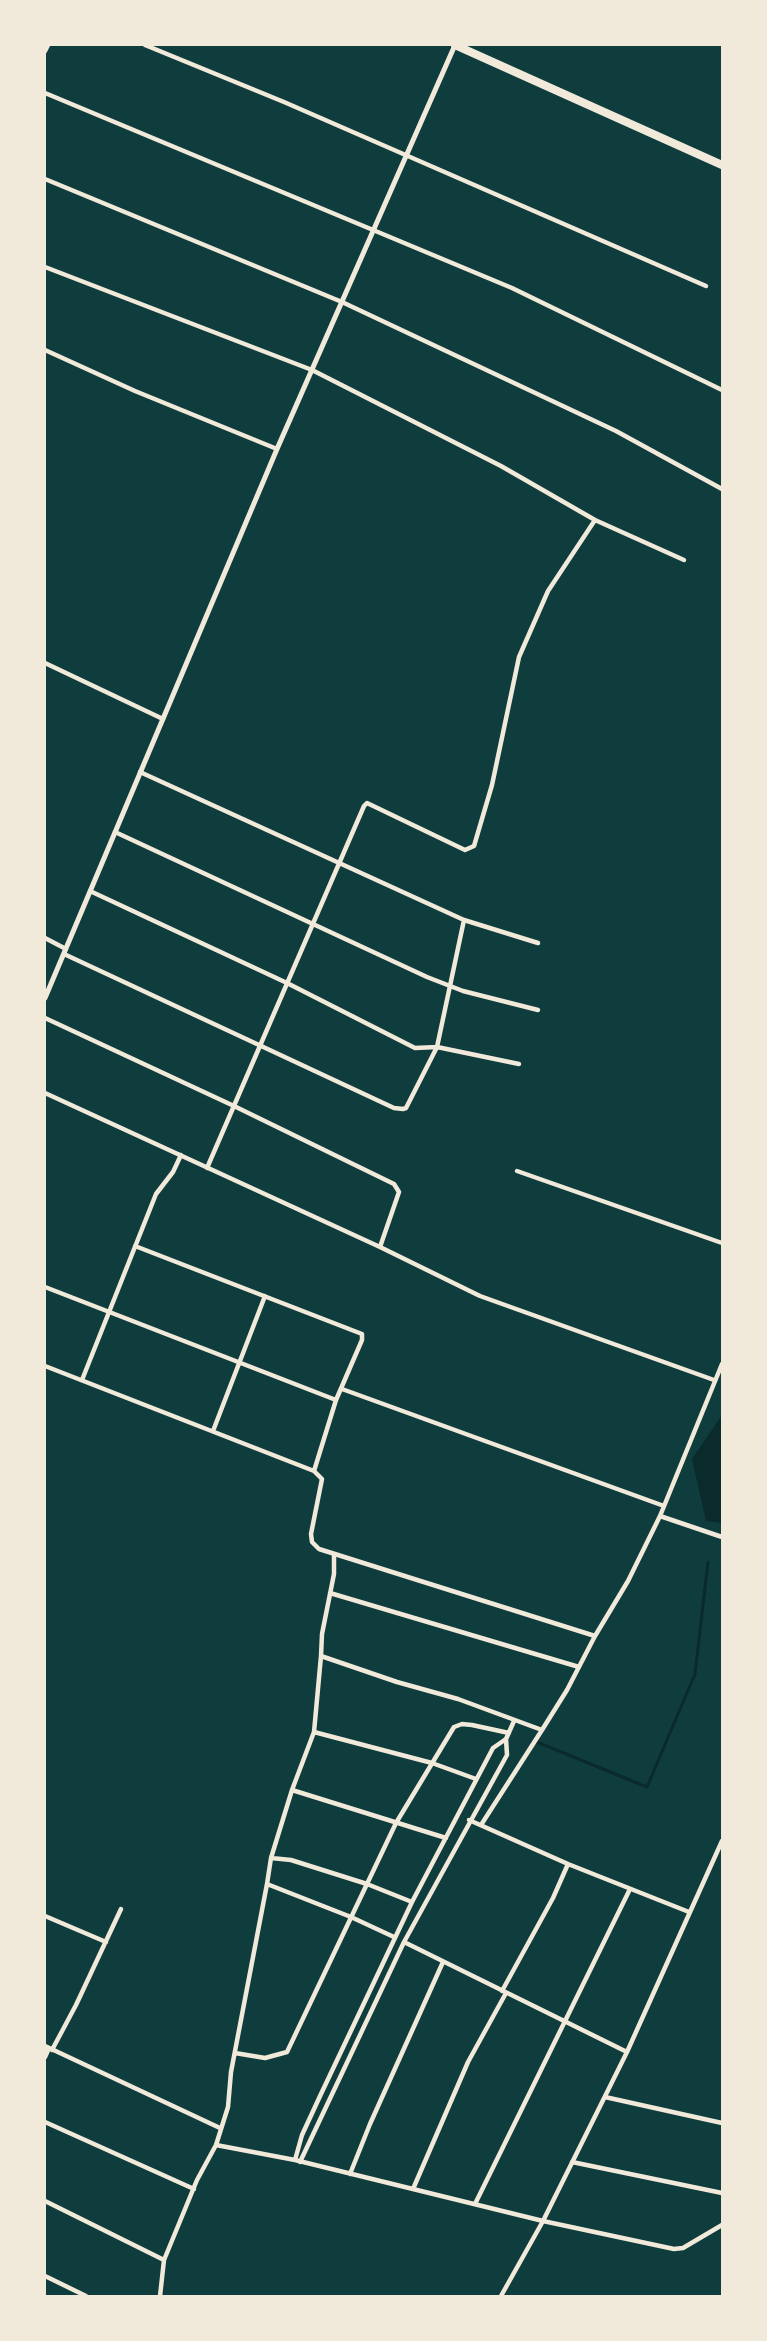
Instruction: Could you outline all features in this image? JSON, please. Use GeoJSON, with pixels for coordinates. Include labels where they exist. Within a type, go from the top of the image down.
{"type":"FeatureCollection","features":[{"type":"Feature","properties":{"kind":"highway"},"geometry":{"type":"LineString","coordinates":[[455,45],[722,165]]}},
{"type":"Feature","properties":{"kind":"street"},"geometry":{"type":"LineString","coordinates":[[45,51],[48,45]]}},
{"type":"Feature","properties":{"kind":"street"},"geometry":{"type":"LineString","coordinates":[[145,45],[407,155],[706,285]]}},
{"type":"Feature","properties":{"kind":"street"},"geometry":{"type":"LineString","coordinates":[[45,998],[277,449],[455,45]]}},
{"type":"Feature","properties":{"kind":"street"},"geometry":{"type":"LineString","coordinates":[[45,93],[512,288],[722,390]]}},
{"type":"Feature","properties":{"kind":"street"},"geometry":{"type":"LineString","coordinates":[[45,179],[342,302],[616,431],[722,489]]}},
{"type":"Feature","properties":{"kind":"street"},"geometry":{"type":"LineString","coordinates":[[45,267],[312,370],[501,466],[595,520],[684,560]]}},
{"type":"Feature","properties":{"kind":"street"},"geometry":{"type":"LineString","coordinates":[[45,350],[135,391],[277,449]]}},
{"type":"Feature","properties":{"kind":"street"},"geometry":{"type":"LineString","coordinates":[[207,1167],[364,806],[367,803],[465,850],[474,846],[492,784],[522,649],[548,591],[595,520]]}},
{"type":"Feature","properties":{"kind":"street"},"geometry":{"type":"LineString","coordinates":[[45,663],[163,719]]}},
{"type":"Feature","properties":{"kind":"street"},"geometry":{"type":"LineString","coordinates":[[140,772],[464,920],[538,943]]}},
{"type":"Feature","properties":{"kind":"street"},"geometry":{"type":"LineString","coordinates":[[115,832],[449,986],[538,1010]]}},
{"type":"Feature","properties":{"kind":"street"},"geometry":{"type":"LineString","coordinates":[[90,891],[287,983],[415,1048],[437,1047],[519,1064]]}},
{"type":"Feature","properties":{"kind":"street"},"geometry":{"type":"LineString","coordinates":[[45,938],[65,951],[260,1045],[394,1108],[403,1109],[406,1108],[437,1047],[464,920]]}},
{"type":"Feature","properties":{"kind":"street"},"geometry":{"type":"LineString","coordinates":[[45,1018],[394,1184],[399,1192],[380,1247]]}},
{"type":"Feature","properties":{"kind":"street"},"geometry":{"type":"LineString","coordinates":[[45,1092],[380,1247],[480,1296],[714,1380]]}},
{"type":"Feature","properties":{"kind":"street"},"geometry":{"type":"LineString","coordinates":[[82,1380],[156,1194],[173,1172],[181,1155]]}},
{"type":"Feature","properties":{"kind":"street"},"geometry":{"type":"LineString","coordinates":[[517,1171],[722,1243]]}},
{"type":"Feature","properties":{"kind":"street"},"geometry":{"type":"LineString","coordinates":[[135,1246],[362,1334],[362,1340],[336,1401],[314,1471]]}},
{"type":"Feature","properties":{"kind":"street"},"geometry":{"type":"LineString","coordinates":[[45,1287],[336,1401]]}},
{"type":"Feature","properties":{"kind":"street"},"geometry":{"type":"LineString","coordinates":[[213,1431],[265,1296]]}},
{"type":"Feature","properties":{"kind":"street"},"geometry":{"type":"LineString","coordinates":[[481,1825],[542,1730],[628,1581],[660,1516],[722,1364]]}},
{"type":"Feature","properties":{"kind":"street"},"geometry":{"type":"LineString","coordinates":[[45,1366],[314,1471],[322,1479],[311,1534],[312,1542],[319,1549],[595,1636]]}},
{"type":"Feature","properties":{"kind":"street"},"geometry":{"type":"LineString","coordinates":[[342,1389],[664,1506]]}},
{"type":"Feature","properties":{"kind":"street"},"geometry":{"type":"LineString","coordinates":[[660,1516],[722,1537]]}},
{"type":"Feature","properties":{"kind":"street"},"geometry":{"type":"LineString","coordinates":[[160,2296],[164,2260],[194,2189],[216,2145],[228,2107],[235,2053],[271,1858],[292,1790],[314,1732],[322,1634],[334,1574],[334,1555]]}},
{"type":"Feature","properties":{"kind":"street"},"geometry":{"type":"LineString","coordinates":[[330,1593],[579,1667]]}},
{"type":"Feature","properties":{"kind":"street"},"geometry":{"type":"LineString","coordinates":[[321,1656],[397,1682],[458,1699],[542,1730]]}},
{"type":"Feature","properties":{"kind":"street"},"geometry":{"type":"LineString","coordinates":[[297,2161],[302,2135],[394,1937],[493,1748],[506,1739],[514,1721]]}},
{"type":"Feature","properties":{"kind":"street"},"geometry":{"type":"LineString","coordinates":[[235,2053],[265,2058],[286,2052],[396,1823],[454,1726],[472,1725],[509,1733]]}},
{"type":"Feature","properties":{"kind":"street"},"geometry":{"type":"LineString","coordinates":[[314,1732],[432,1763],[476,1779]]}},
{"type":"Feature","properties":{"kind":"street"},"geometry":{"type":"LineString","coordinates":[[297,2161],[404,1942],[469,1820],[507,1755],[506,1739]]}},
{"type":"Feature","properties":{"kind":"street"},"geometry":{"type":"LineString","coordinates":[[292,1790],[446,1838]]}},
{"type":"Feature","properties":{"kind":"street"},"geometry":{"type":"LineString","coordinates":[[469,1820],[568,1864],[689,1912]]}},
{"type":"Feature","properties":{"kind":"street"},"geometry":{"type":"LineString","coordinates":[[501,2296],[543,2221],[627,2052],[722,1841]]}},
{"type":"Feature","properties":{"kind":"street"},"geometry":{"type":"LineString","coordinates":[[271,1858],[291,1860],[367,1884],[412,1902]]}},
{"type":"Feature","properties":{"kind":"street"},"geometry":{"type":"LineString","coordinates":[[413,2189],[468,2062],[553,1898],[568,1864]]}},
{"type":"Feature","properties":{"kind":"street"},"geometry":{"type":"LineString","coordinates":[[267,1884],[351,1917],[394,1937]]}},
{"type":"Feature","properties":{"kind":"street"},"geometry":{"type":"LineString","coordinates":[[475,2204],[630,1889]]}},
{"type":"Feature","properties":{"kind":"street"},"geometry":{"type":"LineString","coordinates":[[45,2057],[122,1909]]}},
{"type":"Feature","properties":{"kind":"street"},"geometry":{"type":"LineString","coordinates":[[45,1916],[106,1942]]}},
{"type":"Feature","properties":{"kind":"street"},"geometry":{"type":"LineString","coordinates":[[404,1942],[627,2052]]}},
{"type":"Feature","properties":{"kind":"street"},"geometry":{"type":"LineString","coordinates":[[350,2174],[369,2124],[443,1962]]}},
{"type":"Feature","properties":{"kind":"street"},"geometry":{"type":"LineString","coordinates":[[49,2048],[220,2128]]}},
{"type":"Feature","properties":{"kind":"street"},"geometry":{"type":"LineString","coordinates":[[605,2097],[722,2123]]}},
{"type":"Feature","properties":{"kind":"street"},"geometry":{"type":"LineString","coordinates":[[45,2122],[194,2189]]}},
{"type":"Feature","properties":{"kind":"street"},"geometry":{"type":"LineString","coordinates":[[216,2145],[297,2161],[543,2221],[674,2249],[683,2248],[722,2225]]}},
{"type":"Feature","properties":{"kind":"street"},"geometry":{"type":"LineString","coordinates":[[572,2162],[722,2193]]}},
{"type":"Feature","properties":{"kind":"street"},"geometry":{"type":"LineString","coordinates":[[45,2201],[164,2260]]}},
{"type":"Feature","properties":{"kind":"street"},"geometry":{"type":"LineString","coordinates":[[45,2276],[86,2296]]}},
{"type":"Feature","properties":{"kind":"water"},"geometry":{"type":"Polygon","coordinates":[[[722,1415],[722,1523],[706,1521],[692,1459],[722,1415]]]}},
{"type":"Feature","properties":{"kind":"waterway"},"geometry":{"type":"LineString","coordinates":[[537,1742],[647,1787],[695,1674],[708,1562]]}}]}
